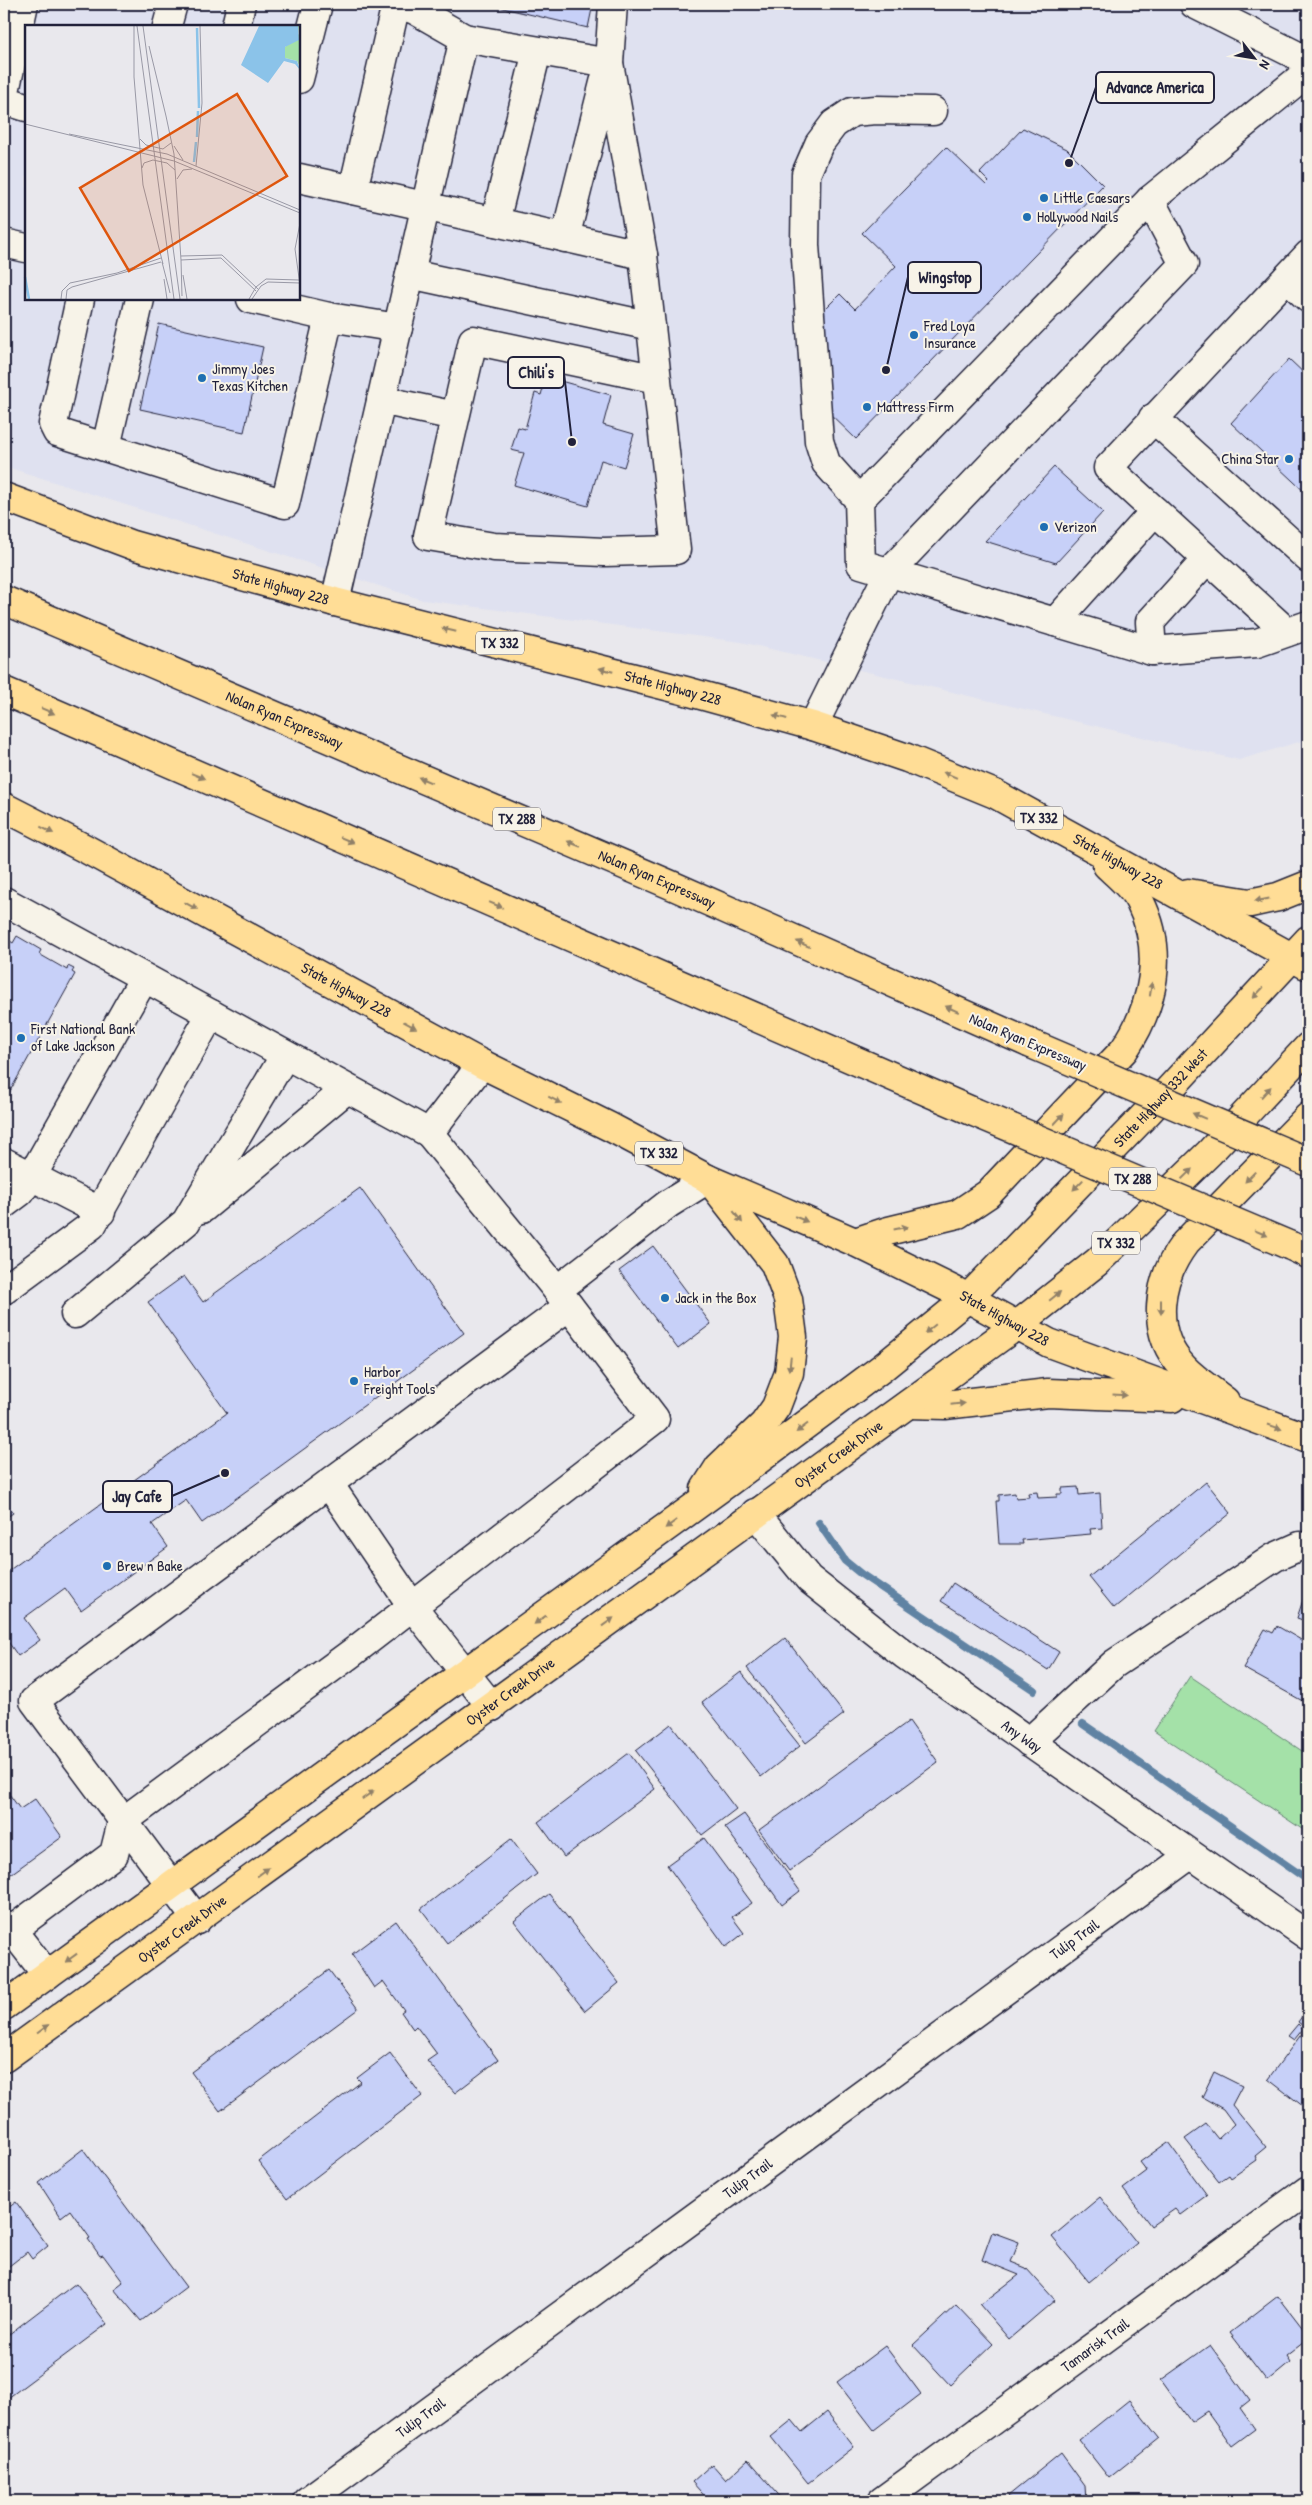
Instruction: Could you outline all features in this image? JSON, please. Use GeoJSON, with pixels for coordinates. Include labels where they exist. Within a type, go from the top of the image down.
{"type":"FeatureCollection","features":[{"type":"Feature","properties":{"kind":"main road","name":"State Highway 228"},"geometry":{"type":"LineString","coordinates":[[4,497],[132,545],[335,602],[686,690],[813,726],[907,758],[995,794],[1172,890],[1303,955]]}},
{"type":"Feature","properties":{"kind":"main road","name":"Nolan Ryan Expressway"},"geometry":{"type":"LineString","coordinates":[[4,600],[660,880],[1029,1043],[1308,1162]]}},
{"type":"Feature","properties":{"kind":"main road","name":"TX 288"},"geometry":{"type":"LineString","coordinates":[[4,692],[974,1112],[1300,1250]]}},
{"type":"Feature","properties":{"kind":"main road","name":"State Highway 228"},"geometry":{"type":"LineString","coordinates":[[4,808],[94,854],[482,1064],[610,1127],[708,1179],[855,1242],[968,1298],[1049,1343],[1243,1416],[1308,1438]]}},
{"type":"Feature","properties":{"kind":"main road"},"geometry":{"type":"LineString","coordinates":[[855,1242],[888,1231],[958,1214],[988,1194],[1124,1050],[1139,1027],[1149,1000],[1154,973],[1151,928],[1140,900],[1084,842]]}},
{"type":"Feature","properties":{"kind":"main road","name":"TX 332"},"geometry":{"type":"LineString","coordinates":[[1172,890],[1250,902],[1278,897],[1308,885]]}},
{"type":"Feature","properties":{"kind":"main road","name":"State Highway 332 West"},"geometry":{"type":"LineString","coordinates":[[968,1298],[1303,955]]}},
{"type":"Feature","properties":{"kind":"main road","name":"TX 332"},"geometry":{"type":"LineString","coordinates":[[1016,1326],[1097,1262],[1208,1153],[1308,1047]]}},
{"type":"Feature","properties":{"kind":"main road"},"geometry":{"type":"LineString","coordinates":[[1243,1416],[1183,1367],[1171,1349],[1164,1332],[1161,1314],[1161,1295],[1165,1276],[1173,1259],[1185,1243],[1308,1117]]}},
{"type":"Feature","properties":{"kind":"main road"},"geometry":{"type":"LineString","coordinates":[[693,1508],[719,1467],[764,1424],[776,1407],[790,1373],[793,1337],[788,1299],[774,1264],[708,1179]]}},
{"type":"Feature","properties":{"kind":"main road"},"geometry":{"type":"LineString","coordinates":[[4,2006],[466,1674],[693,1508],[882,1368],[968,1298]]}},
{"type":"Feature","properties":{"kind":"main road","name":"Oyster Creek Drive"},"geometry":{"type":"LineString","coordinates":[[4,2058],[492,1707],[755,1513],[910,1404],[1016,1326]]}},
{"type":"Feature","properties":{"kind":"main road"},"geometry":{"type":"LineString","coordinates":[[910,1404],[945,1405],[1048,1393],[1198,1399]]}},
{"type":"Feature","properties":{"kind":"street"},"geometry":{"type":"LineString","coordinates":[[24,4],[4,98],[25,107]]}},
{"type":"Feature","properties":{"kind":"street"},"geometry":{"type":"LineString","coordinates":[[167,25],[173,4]]}},
{"type":"Feature","properties":{"kind":"street"},"geometry":{"type":"LineString","coordinates":[[236,25],[241,4]]}},
{"type":"Feature","properties":{"kind":"street"},"geometry":{"type":"LineString","coordinates":[[300,76],[318,4]]}},
{"type":"Feature","properties":{"kind":"street"},"geometry":{"type":"LineString","coordinates":[[353,190],[396,4],[415,10],[464,38],[609,63]]}},
{"type":"Feature","properties":{"kind":"street"},"geometry":{"type":"LineString","coordinates":[[565,238],[609,63],[613,4]]}},
{"type":"Feature","properties":{"kind":"street"},"geometry":{"type":"LineString","coordinates":[[1194,4],[1308,61]]}},
{"type":"Feature","properties":{"kind":"street"},"geometry":{"type":"LineString","coordinates":[[335,602],[464,38]]}},
{"type":"Feature","properties":{"kind":"street"},"geometry":{"type":"LineString","coordinates":[[495,222],[537,51]]}},
{"type":"Feature","properties":{"kind":"street"},"geometry":{"type":"LineString","coordinates":[[609,63],[643,255],[676,550],[604,552],[494,547],[428,536],[473,340],[656,379]]}},
{"type":"Feature","properties":{"kind":"street"},"geometry":{"type":"LineString","coordinates":[[859,500],[1150,200],[1308,72]]}},
{"type":"Feature","properties":{"kind":"street"},"geometry":{"type":"LineString","coordinates":[[933,111],[876,110],[852,112],[834,124],[819,144],[806,174],[805,245],[819,441],[826,464],[859,500],[861,564],[1152,651],[1257,643],[1298,628]]}},
{"type":"Feature","properties":{"kind":"street"},"geometry":{"type":"LineString","coordinates":[[300,178],[643,255]]}},
{"type":"Feature","properties":{"kind":"street"},"geometry":{"type":"LineString","coordinates":[[813,726],[889,572],[1184,264],[1150,200]]}},
{"type":"Feature","properties":{"kind":"street"},"geometry":{"type":"LineString","coordinates":[[4,243],[25,248]]}},
{"type":"Feature","properties":{"kind":"street"},"geometry":{"type":"LineString","coordinates":[[1298,628],[1207,559],[1108,468],[1308,255]]}},
{"type":"Feature","properties":{"kind":"street"},"geometry":{"type":"LineString","coordinates":[[410,274],[651,326]]}},
{"type":"Feature","properties":{"kind":"street"},"geometry":{"type":"LineString","coordinates":[[1287,278],[1308,298]]}},
{"type":"Feature","properties":{"kind":"street"},"geometry":{"type":"LineString","coordinates":[[80,300],[53,424],[57,432],[285,504],[329,317]]}},
{"type":"Feature","properties":{"kind":"street"},"geometry":{"type":"LineString","coordinates":[[106,448],[140,300]]}},
{"type":"Feature","properties":{"kind":"street"},"geometry":{"type":"LineString","coordinates":[[254,300],[329,317],[398,328]]}},
{"type":"Feature","properties":{"kind":"street"},"geometry":{"type":"LineString","coordinates":[[381,400],[455,416]]}},
{"type":"Feature","properties":{"kind":"street"},"geometry":{"type":"LineString","coordinates":[[1153,418],[1308,558]]}},
{"type":"Feature","properties":{"kind":"street"},"geometry":{"type":"LineString","coordinates":[[1055,622],[1155,511]]}},
{"type":"Feature","properties":{"kind":"street"},"geometry":{"type":"LineString","coordinates":[[1152,651],[1150,622],[1207,559]]}},
{"type":"Feature","properties":{"kind":"street"},"geometry":{"type":"LineString","coordinates":[[4,901],[429,1133],[563,1298],[655,1419],[412,1606],[122,1822],[114,1854],[8,1928],[47,1976]]}},
{"type":"Feature","properties":{"kind":"street"},"geometry":{"type":"LineString","coordinates":[[4,1204],[20,1192],[32,1176],[144,978]]}},
{"type":"Feature","properties":{"kind":"street"},"geometry":{"type":"LineString","coordinates":[[4,1290],[92,1225],[211,1014]]}},
{"type":"Feature","properties":{"kind":"street"},"geometry":{"type":"LineString","coordinates":[[186,1222],[285,1055]]}},
{"type":"Feature","properties":{"kind":"street"},"geometry":{"type":"LineString","coordinates":[[429,1133],[482,1064]]}},
{"type":"Feature","properties":{"kind":"street"},"geometry":{"type":"LineString","coordinates":[[75,1314],[347,1089]]}},
{"type":"Feature","properties":{"kind":"street"},"geometry":{"type":"LineString","coordinates":[[4,1162],[101,1212]]}},
{"type":"Feature","properties":{"kind":"street"},"geometry":{"type":"LineString","coordinates":[[197,1920],[122,1822],[34,1701],[329,1484],[563,1298],[668,1204],[708,1179]]}},
{"type":"Feature","properties":{"kind":"street"},"geometry":{"type":"LineString","coordinates":[[329,1484],[412,1606],[492,1707]]}},
{"type":"Feature","properties":{"kind":"street","name":"Any Way"},"geometry":{"type":"LineString","coordinates":[[755,1513],[809,1580],[905,1655],[1308,1936]]}},
{"type":"Feature","properties":{"kind":"street"},"geometry":{"type":"LineString","coordinates":[[1029,1742],[1114,1664],[1275,1557],[1300,1546],[1308,1548]]}},
{"type":"Feature","properties":{"kind":"street","name":"Tulip Trail"},"geometry":{"type":"LineString","coordinates":[[307,2501],[1190,1855]]}},
{"type":"Feature","properties":{"kind":"street","name":"Tamarisk Trail"},"geometry":{"type":"LineString","coordinates":[[882,2501],[1308,2190]]}},
{"type":"Feature","properties":{"kind":"shaded area"},"geometry":{"type":"Polygon","coordinates":[[[4,4],[1308,4],[1308,739],[1239,760],[741,642],[423,600],[4,466],[4,4]]]}},
{"type":"Feature","properties":{"kind":"green space"},"geometry":{"type":"Polygon","coordinates":[[[1190,1676],[1308,1755],[1308,1833],[1154,1731],[1190,1676]]]}},
{"type":"Feature","properties":{"kind":"building"},"geometry":{"type":"Polygon","coordinates":[[[486,4],[593,4],[588,28],[486,4]]]}},
{"type":"Feature","properties":{"kind":"building"},"geometry":{"type":"Polygon","coordinates":[[[1023,128],[1067,149],[1103,185],[856,439],[824,408],[818,316],[840,294],[855,309],[896,266],[862,233],[946,147],[986,185],[989,182],[980,173],[1023,128]]]}},
{"type":"Feature","properties":{"kind":"building","name":"Jimmy Joes Texas Kitchen"},"geometry":{"type":"Polygon","coordinates":[[[159,324],[263,347],[244,432],[140,409],[159,324]]]}},
{"type":"Feature","properties":{"kind":"building","name":"China Star"},"geometry":{"type":"Polygon","coordinates":[[[1289,359],[1308,377],[1308,495],[1231,423],[1289,359]]]}},
{"type":"Feature","properties":{"kind":"building"},"geometry":{"type":"Polygon","coordinates":[[[546,377],[611,395],[603,425],[634,434],[624,467],[601,460],[588,506],[514,485],[524,453],[511,450],[518,427],[525,429],[535,393],[541,395],[546,377]]]}},
{"type":"Feature","properties":{"kind":"building","name":"Verizon"},"geometry":{"type":"Polygon","coordinates":[[[1054,467],[1103,512],[1056,563],[985,541],[1054,467]]]}},
{"type":"Feature","properties":{"kind":"building","name":"First National Bank of Lake Jackson"},"geometry":{"type":"Polygon","coordinates":[[[17,936],[41,950],[39,954],[67,970],[68,966],[74,969],[72,972],[75,974],[4,1102],[4,937],[13,943],[17,936]]]}},
{"type":"Feature","properties":{"kind":"building"},"geometry":{"type":"Polygon","coordinates":[[[360,1188],[464,1333],[202,1523],[186,1500],[152,1524],[168,1547],[81,1610],[65,1588],[24,1618],[40,1640],[18,1656],[4,1636],[4,1574],[227,1413],[148,1302],[184,1276],[203,1302],[360,1188]]]}},
{"type":"Feature","properties":{"kind":"building","name":"Jack in the Box"},"geometry":{"type":"Polygon","coordinates":[[[653,1246],[711,1324],[678,1349],[619,1271],[653,1246]]]}},
{"type":"Feature","properties":{"kind":"building"},"geometry":{"type":"Polygon","coordinates":[[[1206,1482],[1231,1513],[1114,1608],[1089,1577],[1206,1482]]]}},
{"type":"Feature","properties":{"kind":"building"},"geometry":{"type":"Polygon","coordinates":[[[1078,1487],[1079,1495],[1100,1493],[1102,1528],[1090,1529],[1091,1534],[1022,1540],[1023,1544],[999,1544],[996,1501],[999,1501],[999,1495],[1015,1493],[1016,1498],[1029,1497],[1028,1493],[1037,1492],[1038,1498],[1057,1497],[1057,1494],[1062,1494],[1062,1488],[1078,1487]]]}},
{"type":"Feature","properties":{"kind":"building"},"geometry":{"type":"Polygon","coordinates":[[[4,1500],[13,1513],[4,1519],[4,1500]]]}},
{"type":"Feature","properties":{"kind":"building"},"geometry":{"type":"Polygon","coordinates":[[[953,1583],[1059,1652],[1048,1670],[941,1601],[953,1583]]]}},
{"type":"Feature","properties":{"kind":"building"},"geometry":{"type":"Polygon","coordinates":[[[1308,1585],[1308,1622],[1297,1618],[1308,1585]]]}},
{"type":"Feature","properties":{"kind":"building"},"geometry":{"type":"Polygon","coordinates":[[[1277,1626],[1308,1644],[1308,1704],[1243,1668],[1265,1629],[1273,1633],[1277,1626]]]}},
{"type":"Feature","properties":{"kind":"building"},"geometry":{"type":"Polygon","coordinates":[[[785,1638],[844,1714],[806,1743],[747,1668],[785,1638]]]}},
{"type":"Feature","properties":{"kind":"building"},"geometry":{"type":"Polygon","coordinates":[[[741,1672],[800,1746],[761,1777],[702,1702],[741,1672]]]}},
{"type":"Feature","properties":{"kind":"building"},"geometry":{"type":"Polygon","coordinates":[[[909,1721],[938,1762],[789,1871],[759,1830],[909,1721]]]}},
{"type":"Feature","properties":{"kind":"building"},"geometry":{"type":"Polygon","coordinates":[[[671,1724],[736,1809],[702,1835],[636,1751],[671,1724]]]}},
{"type":"Feature","properties":{"kind":"building"},"geometry":{"type":"Polygon","coordinates":[[[629,1753],[655,1789],[564,1857],[538,1822],[629,1753]]]}},
{"type":"Feature","properties":{"kind":"building"},"geometry":{"type":"Polygon","coordinates":[[[4,1787],[20,1809],[35,1799],[62,1837],[4,1879],[4,1787]]]}},
{"type":"Feature","properties":{"kind":"building"},"geometry":{"type":"Polygon","coordinates":[[[744,1814],[800,1891],[782,1905],[725,1827],[744,1814]]]}},
{"type":"Feature","properties":{"kind":"building"},"geometry":{"type":"Polygon","coordinates":[[[704,1838],[752,1903],[732,1917],[744,1933],[726,1947],[667,1865],[704,1838]]]}},
{"type":"Feature","properties":{"kind":"building"},"geometry":{"type":"Polygon","coordinates":[[[511,1839],[537,1874],[447,1943],[421,1909],[511,1839]]]}},
{"type":"Feature","properties":{"kind":"building"},"geometry":{"type":"Polygon","coordinates":[[[549,1894],[619,1983],[585,2011],[514,1921],[549,1894]]]}},
{"type":"Feature","properties":{"kind":"building"},"geometry":{"type":"Polygon","coordinates":[[[396,1921],[498,2060],[455,2093],[427,2061],[437,2054],[416,2026],[413,2029],[401,2012],[404,2010],[383,1981],[374,1988],[352,1954],[396,1921]]]}},
{"type":"Feature","properties":{"kind":"building"},"geometry":{"type":"Polygon","coordinates":[[[329,1970],[358,2009],[220,2111],[191,2072],[329,1970]]]}},
{"type":"Feature","properties":{"kind":"building"},"geometry":{"type":"Polygon","coordinates":[[[1308,2008],[1308,2110],[1268,2079],[1306,2028],[1298,2022],[1308,2008]]]}},
{"type":"Feature","properties":{"kind":"building"},"geometry":{"type":"Polygon","coordinates":[[[1298,2024],[1303,2029],[1294,2040],[1288,2036],[1298,2024]]]}},
{"type":"Feature","properties":{"kind":"building"},"geometry":{"type":"Polygon","coordinates":[[[390,2053],[422,2096],[287,2199],[258,2161],[361,2082],[357,2078],[390,2053]]]}},
{"type":"Feature","properties":{"kind":"building"},"geometry":{"type":"Polygon","coordinates":[[[1214,2072],[1242,2086],[1232,2105],[1266,2147],[1255,2156],[1257,2160],[1231,2178],[1229,2175],[1219,2182],[1185,2139],[1206,2124],[1218,2139],[1234,2124],[1223,2109],[1202,2097],[1214,2072]]]}},
{"type":"Feature","properties":{"kind":"building"},"geometry":{"type":"Polygon","coordinates":[[[1168,2142],[1207,2195],[1180,2215],[1175,2209],[1151,2226],[1123,2189],[1147,2171],[1140,2162],[1168,2142]]]}},
{"type":"Feature","properties":{"kind":"building"},"geometry":{"type":"Polygon","coordinates":[[[83,2149],[186,2287],[141,2321],[114,2289],[123,2282],[103,2255],[100,2256],[70,2210],[61,2217],[39,2183],[83,2149]]]}},
{"type":"Feature","properties":{"kind":"building"},"geometry":{"type":"Polygon","coordinates":[[[1100,2197],[1137,2243],[1089,2282],[1052,2237],[1100,2197]]]}},
{"type":"Feature","properties":{"kind":"building"},"geometry":{"type":"Polygon","coordinates":[[[16,2202],[48,2246],[32,2259],[27,2252],[4,2270],[4,2211],[16,2202]]]}},
{"type":"Feature","properties":{"kind":"building"},"geometry":{"type":"Polygon","coordinates":[[[992,2232],[1019,2242],[1011,2262],[1026,2268],[1055,2300],[1009,2339],[980,2305],[1019,2275],[982,2260],[992,2232]]]}},
{"type":"Feature","properties":{"kind":"building"},"geometry":{"type":"Polygon","coordinates":[[[76,2283],[107,2324],[4,2401],[4,2338],[76,2283]]]}},
{"type":"Feature","properties":{"kind":"building"},"geometry":{"type":"Polygon","coordinates":[[[1278,2296],[1308,2335],[1308,2339],[1286,2356],[1290,2362],[1267,2381],[1230,2333],[1278,2296]]]}},
{"type":"Feature","properties":{"kind":"building"},"geometry":{"type":"Polygon","coordinates":[[[956,2305],[993,2344],[950,2385],[913,2345],[956,2305]]]}},
{"type":"Feature","properties":{"kind":"building"},"geometry":{"type":"Polygon","coordinates":[[[1210,2345],[1250,2400],[1240,2408],[1255,2429],[1232,2446],[1207,2411],[1191,2422],[1161,2380],[1210,2345]]]}},
{"type":"Feature","properties":{"kind":"building"},"geometry":{"type":"Polygon","coordinates":[[[885,2346],[921,2394],[874,2430],[837,2382],[885,2346]]]}},
{"type":"Feature","properties":{"kind":"building"},"geometry":{"type":"Polygon","coordinates":[[[1129,2400],[1159,2438],[1109,2478],[1079,2440],[1129,2400]]]}},
{"type":"Feature","properties":{"kind":"building"},"geometry":{"type":"Polygon","coordinates":[[[827,2412],[854,2447],[808,2483],[771,2437],[792,2420],[802,2432],[827,2412]]]}},
{"type":"Feature","properties":{"kind":"building"},"geometry":{"type":"Polygon","coordinates":[[[1061,2453],[1085,2486],[1086,2501],[1076,2501],[1075,2494],[1066,2501],[1013,2501],[1008,2496],[1061,2453]]]}},
{"type":"Feature","properties":{"kind":"building"},"geometry":{"type":"Polygon","coordinates":[[[748,2460],[784,2501],[709,2501],[692,2482],[712,2464],[726,2480],[748,2460]]]}},
{"type":"Feature","properties":{"kind":"waterway"},"geometry":{"type":"LineString","coordinates":[[819,1523],[845,1561],[861,1574],[1034,1690]]}},
{"type":"Feature","properties":{"kind":"waterway"},"geometry":{"type":"LineString","coordinates":[[1083,1724],[1308,1880]]}},
{"type":"Feature","properties":{"kind":"place","name":"Advance America"},"geometry":{"type":"Point","coordinates":[1069,163]}},
{"type":"Feature","properties":{"kind":"place","name":"Little Caesars"},"geometry":{"type":"Point","coordinates":[1044,198]}},
{"type":"Feature","properties":{"kind":"place","name":"Hollywood Nails"},"geometry":{"type":"Point","coordinates":[1027,217]}},
{"type":"Feature","properties":{"kind":"place","name":"Fred Loya Insurance"},"geometry":{"type":"Point","coordinates":[914,335]}},
{"type":"Feature","properties":{"kind":"place","name":"Wingstop"},"geometry":{"type":"Point","coordinates":[886,370]}},
{"type":"Feature","properties":{"kind":"place","name":"Jimmy Joes Texas Kitchen"},"geometry":{"type":"Point","coordinates":[202,378]}},
{"type":"Feature","properties":{"kind":"place","name":"Mattress Firm"},"geometry":{"type":"Point","coordinates":[867,407]}},
{"type":"Feature","properties":{"kind":"place","name":"Chili's"},"geometry":{"type":"Point","coordinates":[572,442]}},
{"type":"Feature","properties":{"kind":"place","name":"China Star"},"geometry":{"type":"Point","coordinates":[1289,459]}},
{"type":"Feature","properties":{"kind":"place","name":"Verizon"},"geometry":{"type":"Point","coordinates":[1044,527]}},
{"type":"Feature","properties":{"kind":"place","name":"First National Bank of Lake Jackson"},"geometry":{"type":"Point","coordinates":[21,1038]}},
{"type":"Feature","properties":{"kind":"place","name":"Jack in the Box"},"geometry":{"type":"Point","coordinates":[665,1298]}},
{"type":"Feature","properties":{"kind":"place","name":"Harbor Freight Tools"},"geometry":{"type":"Point","coordinates":[354,1381]}},
{"type":"Feature","properties":{"kind":"place","name":"Jay Cafe"},"geometry":{"type":"Point","coordinates":[225,1473]}},
{"type":"Feature","properties":{"kind":"place","name":"Brew n Bake"},"geometry":{"type":"Point","coordinates":[107,1566]}}]}
